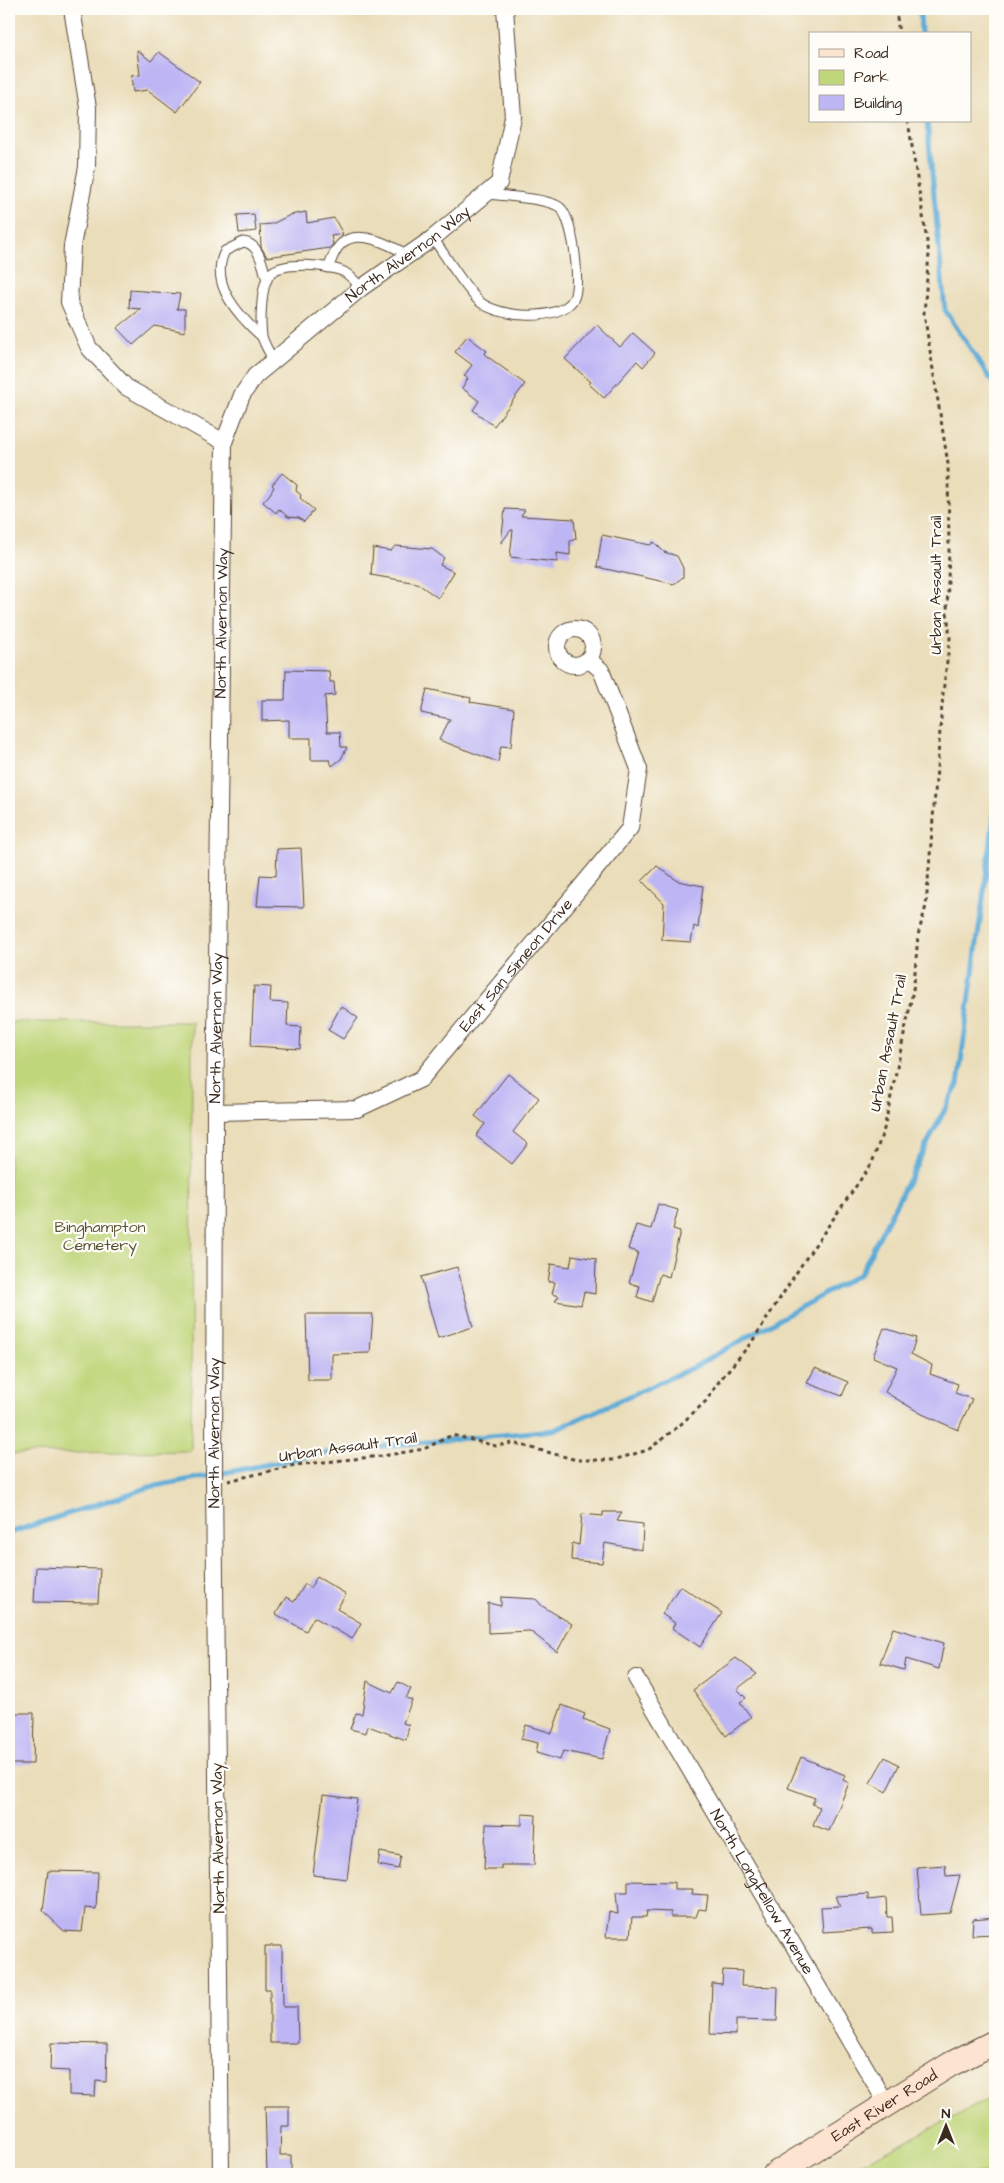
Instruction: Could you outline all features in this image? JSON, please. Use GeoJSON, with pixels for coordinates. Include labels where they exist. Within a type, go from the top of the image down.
{"type":"FeatureCollection","features":[{"type":"Feature","properties":{"kind":"street"},"geometry":{"type":"LineString","coordinates":[[72,9],[88,108],[87,167],[72,246],[69,302],[89,348],[126,387],[224,442]]}},
{"type":"Feature","properties":{"kind":"street","name":"North Alvernon Way"},"geometry":{"type":"LineString","coordinates":[[222,2174],[214,1483],[215,1112],[224,442],[242,395],[256,376],[361,288],[433,238],[499,183],[513,117],[504,9]]}},
{"type":"Feature","properties":{"kind":"street","name":"East San Simeon Drive"},"geometry":{"type":"LineString","coordinates":[[215,1112],[357,1110],[422,1079],[607,856],[630,828],[638,769],[601,670],[588,659]]}},
{"type":"Feature","properties":{"kind":"street","name":"North Longfellow Avenue"},"geometry":{"type":"LineString","coordinates":[[636,1678],[887,2104]]}},
{"type":"Feature","properties":{"kind":"street","name":"East River Road"},"geometry":{"type":"LineString","coordinates":[[775,2174],[951,2064],[995,2042]]}},
{"type":"Feature","properties":{"kind":"lane"},"geometry":{"type":"LineString","coordinates":[[433,238],[481,304],[514,314],[529,316],[554,312],[566,307],[577,292],[578,278],[570,225],[565,212],[559,206],[548,202],[485,194]]}},
{"type":"Feature","properties":{"kind":"lane"},"geometry":{"type":"LineString","coordinates":[[328,268],[341,244],[344,241],[357,238],[380,240],[408,255]]}},
{"type":"Feature","properties":{"kind":"lane"},"geometry":{"type":"LineString","coordinates":[[267,280],[260,258],[253,246],[248,242],[239,243],[225,251],[221,262],[224,287],[240,316],[262,337],[274,360]]}},
{"type":"Feature","properties":{"kind":"lane"},"geometry":{"type":"LineString","coordinates":[[262,337],[262,311],[267,280],[273,271],[286,266],[328,268],[343,272],[352,277],[361,288]]}},
{"type":"Feature","properties":{"kind":"path"},"geometry":{"type":"LineString","coordinates":[[896,9],[899,32]]}},
{"type":"Feature","properties":{"kind":"path","name":"Urban Assault Trail"},"geometry":{"type":"LineString","coordinates":[[214,1483],[295,1465],[382,1456],[424,1449],[452,1435],[496,1446],[513,1443],[577,1460],[613,1460],[648,1450],[680,1425],[706,1401],[720,1380],[751,1343],[804,1261],[872,1163],[884,1129],[908,1016],[914,984],[918,935],[926,906],[943,693],[950,638],[947,612],[949,549],[948,464],[924,312],[929,254],[908,122]]}},
{"type":"Feature","properties":{"kind":"green space","name":"Binghampton Cemetery"},"geometry":{"type":"Polygon","coordinates":[[[9,1022],[192,1022],[191,1451],[9,1454],[9,1022]]]}},
{"type":"Feature","properties":{"kind":"green space"},"geometry":{"type":"Polygon","coordinates":[[[995,2096],[995,2174],[841,2174],[995,2096]]]}},
{"type":"Feature","properties":{"kind":"building"},"geometry":{"type":"Polygon","coordinates":[[[137,50],[151,61],[159,52],[200,82],[177,112],[148,90],[133,92],[131,76],[140,75],[137,50]]]}},
{"type":"Feature","properties":{"kind":"building"},"geometry":{"type":"Polygon","coordinates":[[[306,212],[307,223],[334,218],[343,234],[331,236],[333,244],[330,248],[267,257],[261,247],[260,225],[272,224],[290,215],[306,212]]]}},
{"type":"Feature","properties":{"kind":"building"},"geometry":{"type":"Polygon","coordinates":[[[254,214],[256,231],[239,233],[237,215],[254,214]]]}},
{"type":"Feature","properties":{"kind":"building"},"geometry":{"type":"Polygon","coordinates":[[[130,290],[180,294],[177,309],[185,309],[185,332],[155,326],[133,345],[117,328],[141,309],[129,308],[130,290]]]}},
{"type":"Feature","properties":{"kind":"building"},"geometry":{"type":"Polygon","coordinates":[[[597,325],[620,347],[633,333],[655,353],[643,367],[637,361],[604,398],[589,384],[591,382],[565,359],[597,325]]]}},
{"type":"Feature","properties":{"kind":"building"},"geometry":{"type":"Polygon","coordinates":[[[467,336],[487,351],[484,354],[525,384],[494,426],[473,410],[479,401],[462,388],[468,378],[464,376],[472,365],[455,352],[467,336]]]}},
{"type":"Feature","properties":{"kind":"building"},"geometry":{"type":"Polygon","coordinates":[[[282,473],[297,485],[296,491],[301,495],[300,498],[314,510],[304,522],[299,518],[288,517],[279,509],[276,513],[263,502],[274,487],[272,485],[282,473]]]}},
{"type":"Feature","properties":{"kind":"building"},"geometry":{"type":"Polygon","coordinates":[[[505,509],[525,510],[521,516],[574,519],[576,539],[570,541],[570,555],[557,553],[557,562],[510,557],[513,530],[501,543],[505,509]]]}},
{"type":"Feature","properties":{"kind":"building"},"geometry":{"type":"Polygon","coordinates":[[[602,535],[650,545],[654,542],[664,552],[677,556],[683,568],[683,577],[674,584],[597,567],[602,535]]]}},
{"type":"Feature","properties":{"kind":"building"},"geometry":{"type":"Polygon","coordinates":[[[395,546],[432,549],[444,558],[440,565],[454,572],[438,598],[417,583],[371,575],[373,548],[391,551],[395,546]]]}},
{"type":"Feature","properties":{"kind":"building"},"geometry":{"type":"Polygon","coordinates":[[[286,670],[329,671],[330,682],[334,682],[335,695],[325,696],[327,732],[340,732],[341,747],[347,747],[341,759],[332,766],[330,760],[311,760],[311,738],[289,738],[289,720],[262,721],[262,700],[285,700],[286,670]]]}},
{"type":"Feature","properties":{"kind":"building"},"geometry":{"type":"Polygon","coordinates":[[[427,689],[471,698],[470,702],[514,709],[511,747],[501,746],[498,762],[439,740],[450,719],[421,713],[427,689]]]}},
{"type":"Feature","properties":{"kind":"building"},"geometry":{"type":"Polygon","coordinates":[[[301,848],[304,907],[257,906],[260,875],[276,876],[277,849],[301,848]]]}},
{"type":"Feature","properties":{"kind":"building"},"geometry":{"type":"Polygon","coordinates":[[[657,866],[678,881],[703,886],[698,928],[694,926],[691,942],[662,940],[664,903],[642,881],[657,866]]]}},
{"type":"Feature","properties":{"kind":"building"},"geometry":{"type":"Polygon","coordinates":[[[254,986],[271,987],[270,1002],[288,1003],[287,1026],[301,1027],[300,1049],[251,1046],[254,986]]]}},
{"type":"Feature","properties":{"kind":"building"},"geometry":{"type":"Polygon","coordinates":[[[341,1006],[358,1018],[343,1039],[328,1030],[341,1006]]]}},
{"type":"Feature","properties":{"kind":"building"},"geometry":{"type":"Polygon","coordinates":[[[508,1074],[539,1098],[513,1132],[528,1144],[512,1164],[476,1136],[485,1124],[475,1116],[508,1074]]]}},
{"type":"Feature","properties":{"kind":"building"},"geometry":{"type":"Polygon","coordinates":[[[658,1204],[678,1210],[673,1229],[680,1231],[669,1277],[660,1274],[652,1302],[637,1297],[640,1286],[629,1283],[638,1252],[628,1249],[636,1225],[651,1229],[658,1204]]]}},
{"type":"Feature","properties":{"kind":"building"},"geometry":{"type":"Polygon","coordinates":[[[572,1255],[596,1259],[595,1294],[584,1292],[581,1305],[555,1301],[559,1296],[552,1294],[555,1282],[548,1282],[551,1264],[570,1267],[572,1255]]]}},
{"type":"Feature","properties":{"kind":"building"},"geometry":{"type":"Polygon","coordinates":[[[457,1267],[473,1327],[438,1338],[421,1277],[457,1267]]]}},
{"type":"Feature","properties":{"kind":"building"},"geometry":{"type":"Polygon","coordinates":[[[306,1314],[373,1314],[370,1353],[332,1354],[332,1380],[308,1380],[306,1314]]]}},
{"type":"Feature","properties":{"kind":"building"},"geometry":{"type":"Polygon","coordinates":[[[884,1328],[916,1338],[911,1354],[932,1365],[930,1374],[958,1384],[955,1393],[972,1399],[958,1430],[922,1414],[885,1392],[897,1367],[873,1357],[884,1328]]]}},
{"type":"Feature","properties":{"kind":"building"},"geometry":{"type":"Polygon","coordinates":[[[815,1368],[848,1382],[842,1396],[807,1383],[815,1368]]]}},
{"type":"Feature","properties":{"kind":"building"},"geometry":{"type":"Polygon","coordinates":[[[603,1512],[622,1512],[617,1521],[643,1524],[642,1550],[605,1543],[602,1563],[571,1560],[572,1543],[579,1545],[582,1514],[603,1516],[603,1512]]]}},
{"type":"Feature","properties":{"kind":"building"},"geometry":{"type":"Polygon","coordinates":[[[36,1567],[100,1569],[98,1603],[34,1602],[36,1567]]]}},
{"type":"Feature","properties":{"kind":"building"},"geometry":{"type":"Polygon","coordinates":[[[317,1577],[346,1594],[337,1609],[361,1623],[352,1639],[314,1617],[306,1631],[276,1614],[286,1597],[294,1602],[305,1584],[310,1588],[317,1577]]]}},
{"type":"Feature","properties":{"kind":"building"},"geometry":{"type":"Polygon","coordinates":[[[680,1586],[722,1613],[700,1647],[672,1628],[675,1623],[662,1614],[680,1586]]]}},
{"type":"Feature","properties":{"kind":"building"},"geometry":{"type":"Polygon","coordinates":[[[501,1597],[536,1599],[542,1606],[572,1624],[557,1652],[530,1631],[488,1633],[488,1603],[501,1606],[501,1597]]]}},
{"type":"Feature","properties":{"kind":"building"},"geometry":{"type":"Polygon","coordinates":[[[893,1628],[944,1643],[939,1669],[906,1659],[904,1670],[880,1663],[893,1628]]]}},
{"type":"Feature","properties":{"kind":"building"},"geometry":{"type":"Polygon","coordinates":[[[736,1658],[757,1674],[737,1689],[746,1698],[740,1702],[751,1717],[726,1736],[693,1690],[736,1658]]]}},
{"type":"Feature","properties":{"kind":"building"},"geometry":{"type":"Polygon","coordinates":[[[367,1681],[392,1693],[398,1682],[411,1689],[406,1698],[412,1700],[403,1723],[409,1725],[406,1740],[368,1726],[366,1733],[350,1729],[356,1713],[362,1714],[367,1681]]]}},
{"type":"Feature","properties":{"kind":"building"},"geometry":{"type":"Polygon","coordinates":[[[562,1705],[585,1714],[583,1719],[610,1729],[602,1759],[563,1751],[560,1760],[536,1753],[538,1743],[521,1739],[526,1725],[552,1733],[562,1705]]]}},
{"type":"Feature","properties":{"kind":"building"},"geometry":{"type":"Polygon","coordinates":[[[9,1713],[34,1713],[33,1764],[9,1764],[9,1713]]]}},
{"type":"Feature","properties":{"kind":"building"},"geometry":{"type":"Polygon","coordinates":[[[801,1757],[845,1775],[843,1780],[849,1783],[829,1831],[813,1825],[820,1807],[812,1804],[815,1798],[788,1788],[801,1757]]]}},
{"type":"Feature","properties":{"kind":"building"},"geometry":{"type":"Polygon","coordinates":[[[885,1757],[899,1765],[886,1792],[870,1783],[885,1757]]]}},
{"type":"Feature","properties":{"kind":"building"},"geometry":{"type":"Polygon","coordinates":[[[323,1795],[357,1799],[347,1879],[313,1875],[323,1795]]]}},
{"type":"Feature","properties":{"kind":"building"},"geometry":{"type":"Polygon","coordinates":[[[522,1814],[536,1815],[534,1865],[501,1865],[501,1869],[484,1869],[486,1824],[522,1825],[522,1814]]]}},
{"type":"Feature","properties":{"kind":"building"},"geometry":{"type":"Polygon","coordinates":[[[380,1852],[401,1856],[398,1869],[378,1865],[380,1852]]]}},
{"type":"Feature","properties":{"kind":"building"},"geometry":{"type":"Polygon","coordinates":[[[945,1865],[946,1876],[960,1875],[950,1913],[921,1915],[917,1867],[945,1865]]]}},
{"type":"Feature","properties":{"kind":"building"},"geometry":{"type":"Polygon","coordinates":[[[48,1871],[98,1872],[96,1909],[85,1908],[82,1932],[64,1931],[43,1911],[48,1871]]]}},
{"type":"Feature","properties":{"kind":"building"},"geometry":{"type":"Polygon","coordinates":[[[628,1881],[674,1882],[674,1889],[693,1889],[692,1894],[708,1895],[706,1910],[699,1909],[696,1917],[671,1917],[671,1912],[647,1911],[646,1917],[632,1917],[630,1937],[606,1937],[609,1912],[618,1914],[616,1892],[628,1892],[628,1881]]]}},
{"type":"Feature","properties":{"kind":"building"},"geometry":{"type":"Polygon","coordinates":[[[868,1894],[868,1900],[886,1898],[887,1917],[892,1917],[893,1932],[872,1933],[872,1929],[823,1932],[821,1907],[840,1906],[836,1896],[868,1894]]]}},
{"type":"Feature","properties":{"kind":"building"},"geometry":{"type":"Polygon","coordinates":[[[995,1917],[995,1934],[972,1935],[973,1919],[995,1917]]]}},
{"type":"Feature","properties":{"kind":"building"},"geometry":{"type":"Polygon","coordinates":[[[265,1946],[282,1946],[283,2007],[297,2007],[298,2043],[270,2043],[270,1989],[265,1989],[265,1946]]]}},
{"type":"Feature","properties":{"kind":"building"},"geometry":{"type":"Polygon","coordinates":[[[723,1970],[742,1971],[741,1986],[778,1987],[777,2021],[736,2020],[736,2035],[710,2034],[712,1983],[722,1984],[723,1970]]]}},
{"type":"Feature","properties":{"kind":"building"},"geometry":{"type":"Polygon","coordinates":[[[51,2043],[107,2044],[106,2082],[96,2081],[95,2096],[69,2095],[69,2071],[50,2070],[51,2043]]]}},
{"type":"Feature","properties":{"kind":"building"},"geometry":{"type":"Polygon","coordinates":[[[265,2106],[289,2106],[289,2126],[281,2126],[280,2155],[291,2155],[291,2174],[267,2174],[265,2106]]]}},
{"type":"Feature","properties":{"kind":"waterway"},"geometry":{"type":"LineString","coordinates":[[920,9],[921,32]]}},
{"type":"Feature","properties":{"kind":"waterway"},"geometry":{"type":"LineString","coordinates":[[927,122],[945,310],[995,386]]}},
{"type":"Feature","properties":{"kind":"waterway"},"geometry":{"type":"LineString","coordinates":[[9,1533],[150,1487],[342,1450],[554,1430],[694,1367],[860,1274],[958,1084],[995,810]]}}]}
